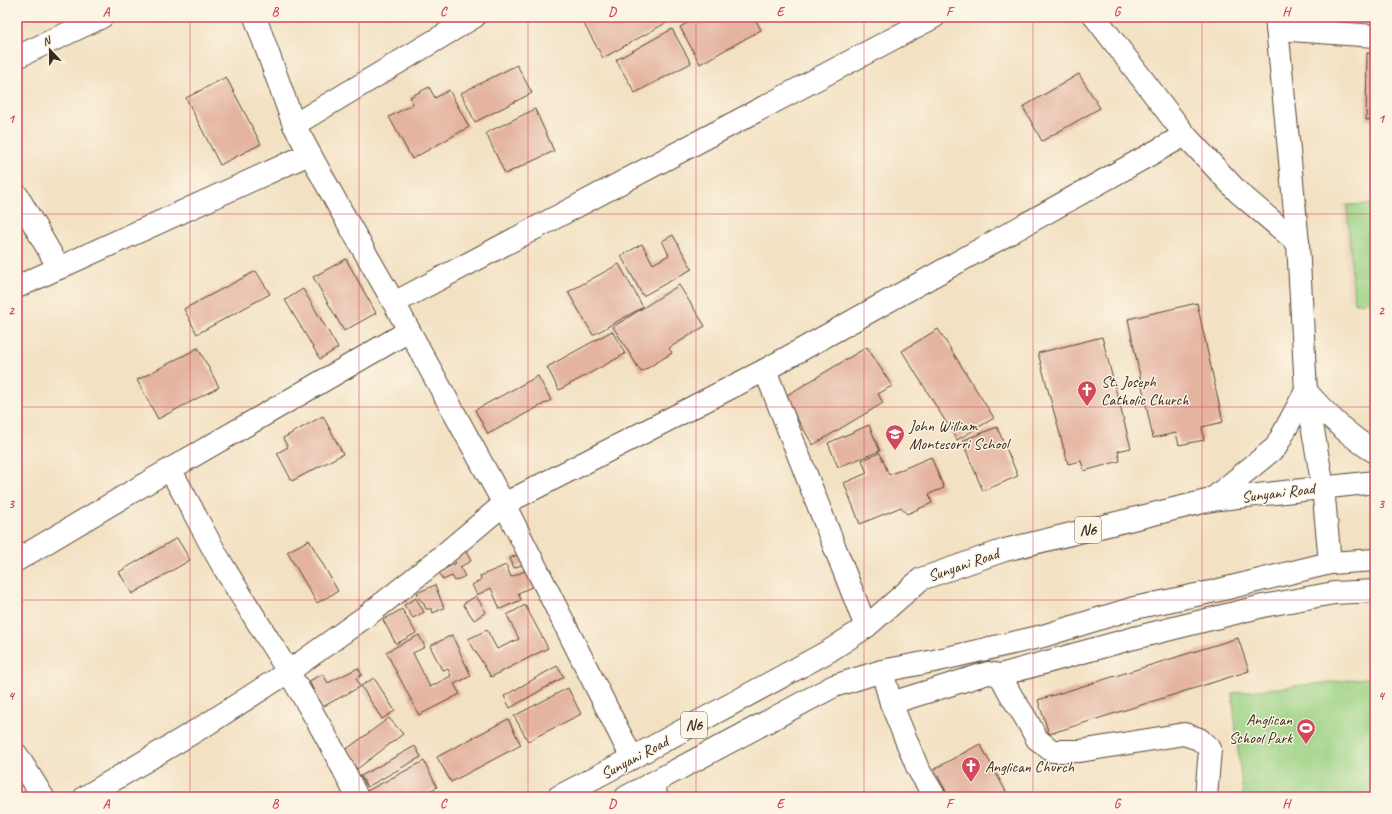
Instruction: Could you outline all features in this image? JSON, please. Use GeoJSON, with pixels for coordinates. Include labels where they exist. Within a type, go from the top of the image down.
{"type":"FeatureCollection","features":[{"type":"Feature","properties":{"kind":"street"},"geometry":{"type":"LineString","coordinates":[[17,57],[102,17]]}},
{"type":"Feature","properties":{"kind":"street"},"geometry":{"type":"LineString","coordinates":[[255,17],[294,125],[504,504],[632,758]]}},
{"type":"Feature","properties":{"kind":"street"},"geometry":{"type":"LineString","coordinates":[[294,125],[474,17]]}},
{"type":"Feature","properties":{"kind":"street"},"geometry":{"type":"LineString","coordinates":[[394,304],[934,17]]}},
{"type":"Feature","properties":{"kind":"street"},"geometry":{"type":"LineString","coordinates":[[1095,17],[1185,135],[1238,192],[1298,243]]}},
{"type":"Feature","properties":{"kind":"street"},"geometry":{"type":"LineString","coordinates":[[1330,563],[1323,487],[1306,391],[1298,243],[1276,23],[1375,36]]}},
{"type":"Feature","properties":{"kind":"street"},"geometry":{"type":"LineString","coordinates":[[85,797],[209,723],[288,672],[375,609],[435,562],[504,504],[765,370],[1185,135]]}},
{"type":"Feature","properties":{"kind":"street"},"geometry":{"type":"LineString","coordinates":[[17,287],[309,154]]}},
{"type":"Feature","properties":{"kind":"street"},"geometry":{"type":"LineString","coordinates":[[17,195],[58,268]]}},
{"type":"Feature","properties":{"kind":"street"},"geometry":{"type":"LineString","coordinates":[[17,560],[409,331]]}},
{"type":"Feature","properties":{"kind":"street"},"geometry":{"type":"LineString","coordinates":[[765,370],[866,627]]}},
{"type":"Feature","properties":{"kind":"street"},"geometry":{"type":"LineString","coordinates":[[1306,391],[1331,418],[1361,444],[1375,452]]}},
{"type":"Feature","properties":{"kind":"street"},"geometry":{"type":"LineString","coordinates":[[1211,500],[1276,447],[1306,391]]}},
{"type":"Feature","properties":{"kind":"street"},"geometry":{"type":"LineString","coordinates":[[170,470],[189,500],[225,568],[330,743],[357,797]]}},
{"type":"Feature","properties":{"kind":"street","name":"Sunyani Road"},"geometry":{"type":"LineString","coordinates":[[558,797],[829,652],[866,627],[920,579],[1005,550],[1211,500],[1375,482]]}},
{"type":"Feature","properties":{"kind":"street","name":"N6"},"geometry":{"type":"LineString","coordinates":[[882,671],[934,661],[1043,636],[1134,608],[1215,591],[1330,563],[1375,560]]}},
{"type":"Feature","properties":{"kind":"street"},"geometry":{"type":"LineString","coordinates":[[891,703],[988,673],[1000,675],[1134,638],[1263,606],[1334,593],[1375,591]]}},
{"type":"Feature","properties":{"kind":"street"},"geometry":{"type":"LineString","coordinates":[[882,671],[891,703],[918,769],[935,797]]}},
{"type":"Feature","properties":{"kind":"street","name":"Sunyani Road"},"geometry":{"type":"LineString","coordinates":[[626,797],[654,791],[834,686],[882,671]]}},
{"type":"Feature","properties":{"kind":"street"},"geometry":{"type":"LineString","coordinates":[[1000,675],[1037,739],[1052,750],[1080,751],[1184,734],[1199,739],[1210,749],[1206,797]]}},
{"type":"Feature","properties":{"kind":"street"},"geometry":{"type":"LineString","coordinates":[[17,755],[43,797]]}},
{"type":"Feature","properties":{"kind":"shaded area"},"geometry":{"type":"Polygon","coordinates":[[[1367,17],[1375,17],[1375,45],[1364,45],[1367,17]]]}},
{"type":"Feature","properties":{"kind":"shaded area"},"geometry":{"type":"Polygon","coordinates":[[[1375,203],[1375,298],[1348,300],[1342,204],[1375,203]]]}},
{"type":"Feature","properties":{"kind":"green space"},"geometry":{"type":"Polygon","coordinates":[[[1375,204],[1375,302],[1354,303],[1347,205],[1375,204]]]}},
{"type":"Feature","properties":{"kind":"green space","name":"Anglican School Park"},"geometry":{"type":"Polygon","coordinates":[[[1375,677],[1375,797],[1243,797],[1232,693],[1375,677]]]}},
{"type":"Feature","properties":{"kind":"building"},"geometry":{"type":"Polygon","coordinates":[[[580,17],[669,17],[671,20],[603,58],[580,17]]]}},
{"type":"Feature","properties":{"kind":"building"},"geometry":{"type":"Polygon","coordinates":[[[698,17],[754,17],[761,30],[700,64],[680,27],[698,17]]]}},
{"type":"Feature","properties":{"kind":"building"},"geometry":{"type":"Polygon","coordinates":[[[672,29],[691,63],[635,93],[616,60],[672,29]]]}},
{"type":"Feature","properties":{"kind":"building"},"geometry":{"type":"Polygon","coordinates":[[[1367,53],[1375,53],[1375,119],[1366,120],[1367,53]]]}},
{"type":"Feature","properties":{"kind":"building"},"geometry":{"type":"Polygon","coordinates":[[[517,65],[532,93],[475,122],[461,93],[517,65]]]}},
{"type":"Feature","properties":{"kind":"building"},"geometry":{"type":"Polygon","coordinates":[[[1079,74],[1100,108],[1042,141],[1023,107],[1079,74]]]}},
{"type":"Feature","properties":{"kind":"building"},"geometry":{"type":"Polygon","coordinates":[[[226,77],[261,144],[220,165],[186,98],[226,77]]]}},
{"type":"Feature","properties":{"kind":"building"},"geometry":{"type":"Polygon","coordinates":[[[429,87],[435,98],[449,90],[469,127],[412,159],[389,117],[413,104],[410,97],[429,87]]]}},
{"type":"Feature","properties":{"kind":"building"},"geometry":{"type":"Polygon","coordinates":[[[535,109],[554,151],[505,174],[486,133],[535,109]]]}},
{"type":"Feature","properties":{"kind":"building"},"geometry":{"type":"Polygon","coordinates":[[[673,235],[692,269],[643,296],[621,256],[642,244],[653,264],[669,255],[662,241],[673,235]]]}},
{"type":"Feature","properties":{"kind":"building"},"geometry":{"type":"Polygon","coordinates":[[[346,259],[376,313],[344,331],[313,277],[346,259]]]}},
{"type":"Feature","properties":{"kind":"building"},"geometry":{"type":"Polygon","coordinates":[[[619,264],[643,307],[593,335],[568,292],[619,264]]]}},
{"type":"Feature","properties":{"kind":"building"},"geometry":{"type":"Polygon","coordinates":[[[256,271],[270,294],[197,334],[184,309],[256,271]]]}},
{"type":"Feature","properties":{"kind":"building"},"geometry":{"type":"Polygon","coordinates":[[[679,285],[705,326],[669,348],[672,353],[641,372],[613,327],[679,285]]]}},
{"type":"Feature","properties":{"kind":"building"},"geometry":{"type":"Polygon","coordinates":[[[303,289],[338,348],[320,359],[285,300],[303,289]]]}},
{"type":"Feature","properties":{"kind":"building"},"geometry":{"type":"Polygon","coordinates":[[[1197,303],[1223,422],[1202,427],[1204,440],[1179,445],[1176,433],[1153,438],[1128,319],[1197,303]]]}},
{"type":"Feature","properties":{"kind":"building"},"geometry":{"type":"Polygon","coordinates":[[[938,329],[994,418],[957,440],[902,351],[938,329]]]}},
{"type":"Feature","properties":{"kind":"building"},"geometry":{"type":"Polygon","coordinates":[[[612,331],[625,354],[559,390],[547,367],[612,331]]]}},
{"type":"Feature","properties":{"kind":"building"},"geometry":{"type":"Polygon","coordinates":[[[1102,337],[1131,448],[1118,451],[1120,461],[1084,471],[1081,461],[1068,464],[1038,353],[1102,337]]]}},
{"type":"Feature","properties":{"kind":"building"},"geometry":{"type":"Polygon","coordinates":[[[867,347],[892,386],[878,394],[883,403],[813,445],[784,397],[867,347]]]}},
{"type":"Feature","properties":{"kind":"building"},"geometry":{"type":"Polygon","coordinates":[[[198,348],[219,387],[158,419],[137,380],[198,348]]]}},
{"type":"Feature","properties":{"kind":"building"},"geometry":{"type":"Polygon","coordinates":[[[538,376],[551,400],[488,434],[475,410],[538,376]]]}},
{"type":"Feature","properties":{"kind":"building"},"geometry":{"type":"Polygon","coordinates":[[[17,389],[23,402],[17,405],[17,389]]]}},
{"type":"Feature","properties":{"kind":"building"},"geometry":{"type":"Polygon","coordinates":[[[323,416],[343,454],[292,481],[277,453],[288,447],[283,438],[323,416]]]}},
{"type":"Feature","properties":{"kind":"building"},"geometry":{"type":"Polygon","coordinates":[[[869,425],[880,451],[838,467],[828,443],[869,425]]]}},
{"type":"Feature","properties":{"kind":"building"},"geometry":{"type":"Polygon","coordinates":[[[997,427],[1018,476],[983,491],[962,441],[997,427]]]}},
{"type":"Feature","properties":{"kind":"building"},"geometry":{"type":"Polygon","coordinates":[[[880,453],[889,475],[931,457],[944,488],[929,494],[932,503],[907,514],[901,507],[860,524],[844,483],[867,473],[862,460],[880,453]]]}},
{"type":"Feature","properties":{"kind":"building"},"geometry":{"type":"Polygon","coordinates":[[[177,538],[190,560],[132,594],[119,572],[177,538]]]}},
{"type":"Feature","properties":{"kind":"building"},"geometry":{"type":"Polygon","coordinates":[[[309,540],[338,591],[317,603],[287,552],[309,540]]]}},
{"type":"Feature","properties":{"kind":"building"},"geometry":{"type":"Polygon","coordinates":[[[463,546],[471,561],[460,567],[465,576],[455,581],[452,576],[443,580],[439,572],[456,563],[450,553],[463,546]]]}},
{"type":"Feature","properties":{"kind":"building"},"geometry":{"type":"Polygon","coordinates":[[[522,553],[526,563],[514,568],[510,558],[522,553]]]}},
{"type":"Feature","properties":{"kind":"building"},"geometry":{"type":"Polygon","coordinates":[[[506,565],[511,577],[527,570],[534,586],[518,593],[521,600],[500,609],[491,588],[477,595],[472,585],[481,580],[480,576],[506,565]]]}},
{"type":"Feature","properties":{"kind":"building"},"geometry":{"type":"Polygon","coordinates":[[[435,585],[444,608],[433,613],[432,609],[426,609],[417,593],[435,585]]]}},
{"type":"Feature","properties":{"kind":"building"},"geometry":{"type":"Polygon","coordinates":[[[476,596],[486,612],[474,620],[463,604],[476,596]]]}},
{"type":"Feature","properties":{"kind":"building"},"geometry":{"type":"Polygon","coordinates":[[[416,598],[424,612],[413,618],[404,605],[416,598]]]}},
{"type":"Feature","properties":{"kind":"building"},"geometry":{"type":"Polygon","coordinates":[[[525,605],[548,648],[491,677],[468,639],[487,630],[497,649],[519,639],[507,615],[525,605]]]}},
{"type":"Feature","properties":{"kind":"building"},"geometry":{"type":"Polygon","coordinates":[[[402,609],[416,633],[396,644],[383,620],[402,609]]]}},
{"type":"Feature","properties":{"kind":"building"},"geometry":{"type":"Polygon","coordinates":[[[419,635],[425,647],[413,653],[430,687],[451,676],[448,669],[442,670],[430,646],[452,635],[471,676],[454,684],[460,694],[419,715],[386,652],[419,635]]]}},
{"type":"Feature","properties":{"kind":"building"},"geometry":{"type":"Polygon","coordinates":[[[1238,638],[1249,671],[1049,734],[1038,700],[1238,638]]]}},
{"type":"Feature","properties":{"kind":"building"},"geometry":{"type":"Polygon","coordinates":[[[557,666],[564,677],[510,708],[504,696],[557,666]]]}},
{"type":"Feature","properties":{"kind":"building"},"geometry":{"type":"Polygon","coordinates":[[[358,668],[362,675],[356,678],[360,687],[322,707],[309,681],[323,674],[328,683],[358,668]]]}},
{"type":"Feature","properties":{"kind":"building"},"geometry":{"type":"Polygon","coordinates":[[[374,678],[395,711],[382,719],[361,686],[374,678]]]}},
{"type":"Feature","properties":{"kind":"building"},"geometry":{"type":"Polygon","coordinates":[[[568,688],[581,714],[528,741],[514,716],[568,688]]]}},
{"type":"Feature","properties":{"kind":"building"},"geometry":{"type":"Polygon","coordinates":[[[389,718],[403,734],[357,769],[344,751],[389,718]]]}},
{"type":"Feature","properties":{"kind":"building"},"geometry":{"type":"Polygon","coordinates":[[[508,719],[521,745],[451,782],[437,757],[508,719]]]}},
{"type":"Feature","properties":{"kind":"building","name":"Anglican Church"},"geometry":{"type":"Polygon","coordinates":[[[980,744],[1009,797],[949,797],[934,769],[980,744]]]}},
{"type":"Feature","properties":{"kind":"building"},"geometry":{"type":"Polygon","coordinates":[[[415,746],[421,757],[367,787],[361,776],[415,746]]]}},
{"type":"Feature","properties":{"kind":"building"},"geometry":{"type":"Polygon","coordinates":[[[424,761],[437,787],[419,797],[367,797],[365,792],[424,761]]]}},
{"type":"Feature","properties":{"kind":"place","name":"St. Joseph Catholic Church"},"geometry":{"type":"Point","coordinates":[1087,407]}},
{"type":"Feature","properties":{"kind":"place","name":"John William Montesorri School"},"geometry":{"type":"Point","coordinates":[895,451]}},
{"type":"Feature","properties":{"kind":"place","name":"Anglican School Park"},"geometry":{"type":"Point","coordinates":[1306,745]}},
{"type":"Feature","properties":{"kind":"place","name":"Anglican Church"},"geometry":{"type":"Point","coordinates":[971,783]}}]}
